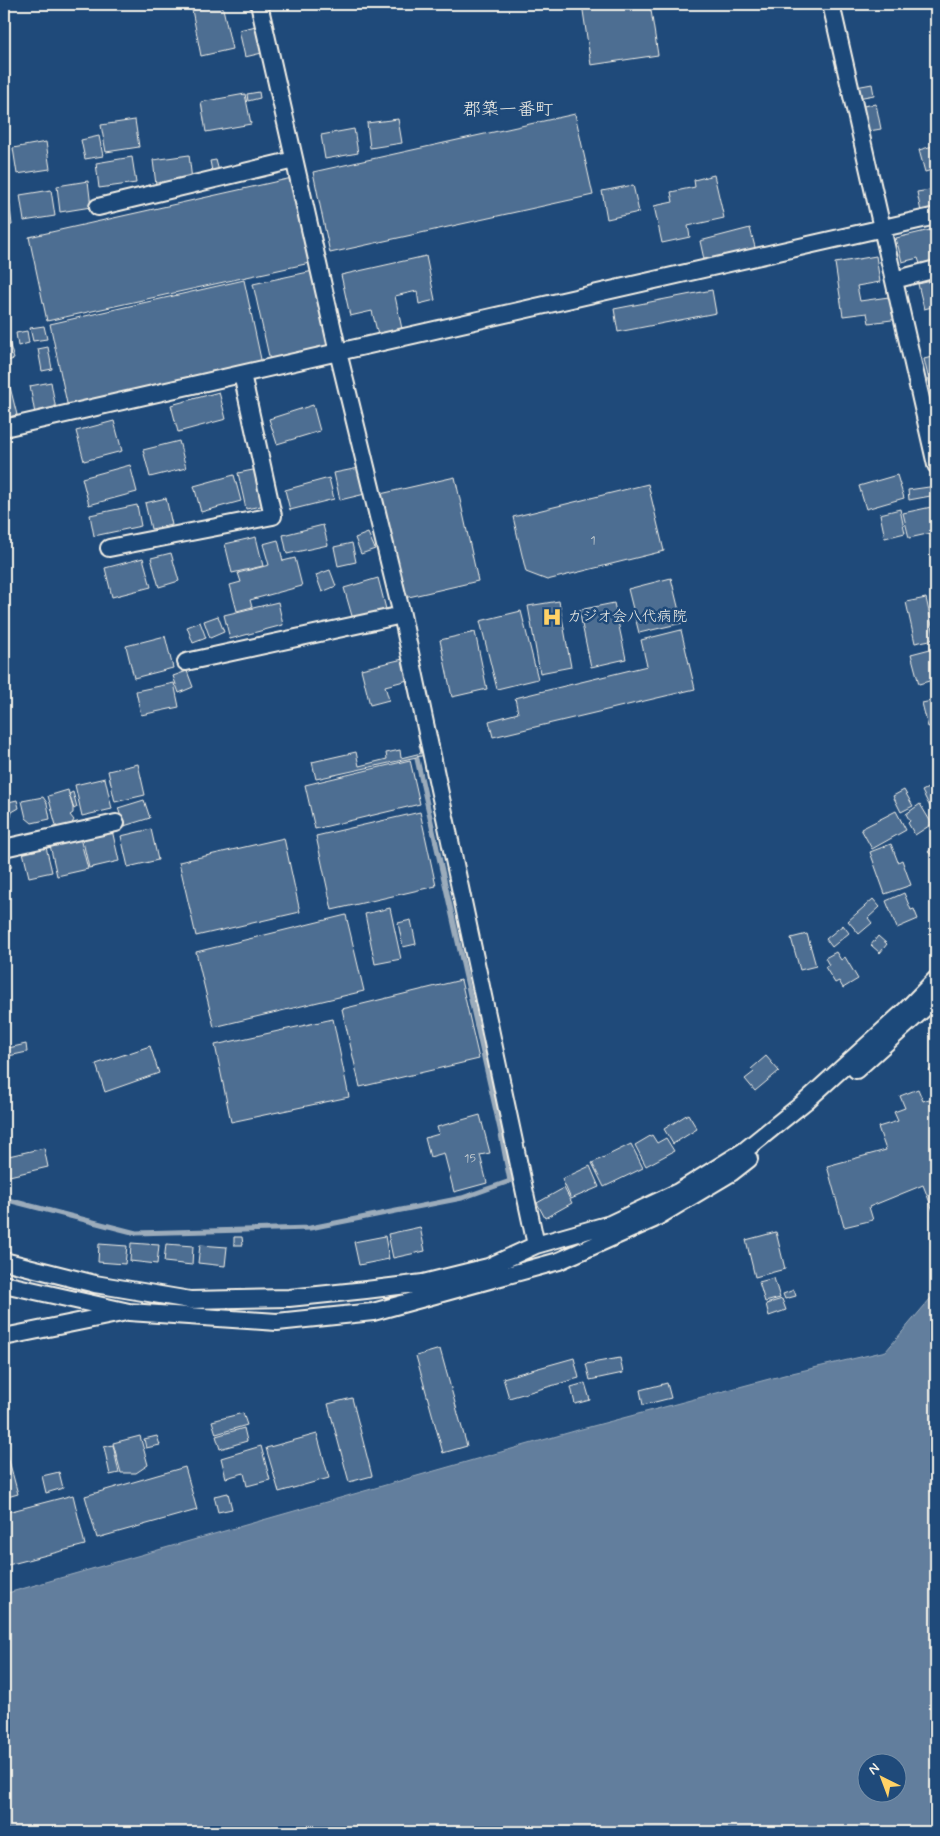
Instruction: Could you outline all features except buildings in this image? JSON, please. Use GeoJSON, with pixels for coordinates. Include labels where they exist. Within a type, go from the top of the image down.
{"type":"FeatureCollection","features":[{"type":"Feature","properties":{"kind":"street"},"geometry":{"type":"LineString","coordinates":[[258,4],[338,352],[402,615],[536,1245]]}},
{"type":"Feature","properties":{"kind":"street"},"geometry":{"type":"LineString","coordinates":[[831,4],[936,465]]}},
{"type":"Feature","properties":{"kind":"street"},"geometry":{"type":"LineString","coordinates":[[98,207],[294,160]]}},
{"type":"Feature","properties":{"kind":"street"},"geometry":{"type":"LineString","coordinates":[[4,428],[936,216]]}},
{"type":"Feature","properties":{"kind":"street"},"geometry":{"type":"LineString","coordinates":[[894,280],[936,269]]}},
{"type":"Feature","properties":{"kind":"street"},"geometry":{"type":"LineString","coordinates":[[109,548],[273,516],[242,374]]}},
{"type":"Feature","properties":{"kind":"street"},"geometry":{"type":"LineString","coordinates":[[186,662],[402,615]]}},
{"type":"Feature","properties":{"kind":"street"},"geometry":{"type":"LineString","coordinates":[[4,848],[116,823]]}},
{"type":"Feature","properties":{"kind":"street"},"geometry":{"type":"LineString","coordinates":[[4,1337],[190,1300],[289,1298],[423,1283],[488,1267],[536,1245],[610,1224],[678,1192],[744,1151],[806,1101],[906,1010],[936,979]]}},
{"type":"Feature","properties":{"kind":"street"},"geometry":{"type":"LineString","coordinates":[[4,1284],[129,1312],[277,1322],[373,1312],[559,1261],[654,1219],[731,1173],[820,1102],[936,998]]}},
{"type":"Feature","properties":{"kind":"street"},"geometry":{"type":"LineString","coordinates":[[4,1261],[95,1284],[190,1300]]}},
{"type":"Feature","properties":{"kind":"water"},"geometry":{"type":"Polygon","coordinates":[[[936,1292],[936,1832],[4,1832],[4,1594],[578,1430],[788,1374],[886,1351],[936,1292]]]}},
{"type":"Feature","properties":{"kind":"waterway"},"geometry":{"type":"LineString","coordinates":[[4,1199],[136,1233],[310,1228],[462,1198],[510,1181],[417,759]]}},
{"type":"Feature","properties":{"kind":"place","name":"カジオ会八代病院"},"geometry":{"type":"Point","coordinates":[552,617]}},
{"type":"Feature","properties":{"kind":"district","name":"郡築一番町"},"geometry":{"type":"Point","coordinates":[508,110]}}]}
